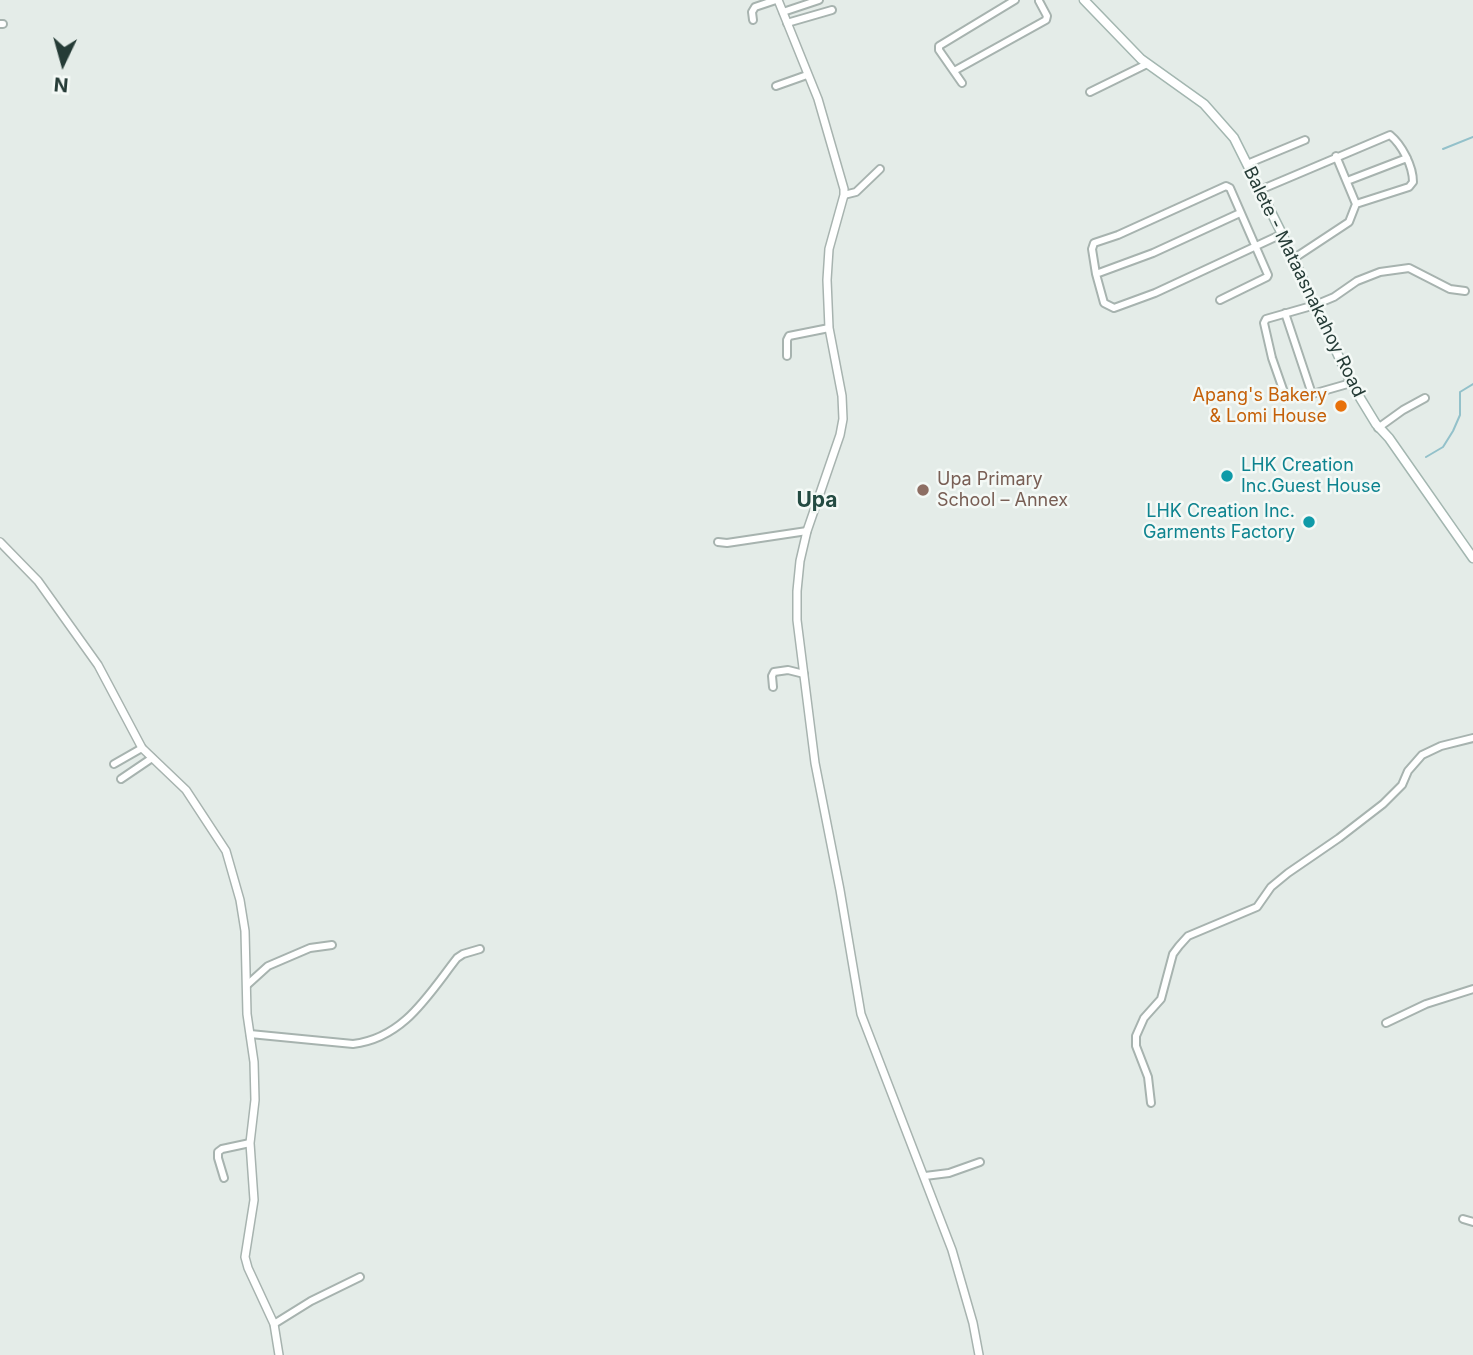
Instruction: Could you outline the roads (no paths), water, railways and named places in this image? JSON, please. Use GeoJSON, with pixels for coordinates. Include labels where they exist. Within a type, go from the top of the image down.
{"type":"FeatureCollection","features":[{"type":"Feature","properties":{"kind":"main road","name":"Balete - Mataasnakahoy Road"},"geometry":{"type":"LineString","coordinates":[[1084,0],[1144,62],[1204,104],[1234,138],[1282,234],[1350,383],[1378,428],[1389,438],[1473,558]]}},
{"type":"Feature","properties":{"kind":"street"},"geometry":{"type":"LineString","coordinates":[[753,20],[754,8],[777,0],[829,132],[845,195],[829,249],[827,280],[829,328],[842,396],[842,419],[840,435],[807,531],[797,591],[803,674],[820,794],[861,1014],[952,1250],[973,1323],[979,1355]]}},
{"type":"Feature","properties":{"kind":"street"},"geometry":{"type":"LineString","coordinates":[[783,12],[819,0]]}},
{"type":"Feature","properties":{"kind":"street"},"geometry":{"type":"LineString","coordinates":[[962,83],[939,50],[939,46],[1015,0]]}},
{"type":"Feature","properties":{"kind":"street"},"geometry":{"type":"LineString","coordinates":[[954,71],[1046,20],[1047,16],[1039,0]]}},
{"type":"Feature","properties":{"kind":"street"},"geometry":{"type":"LineString","coordinates":[[787,23],[832,10]]}},
{"type":"Feature","properties":{"kind":"street"},"geometry":{"type":"LineString","coordinates":[[1090,92],[1144,62]]}},
{"type":"Feature","properties":{"kind":"street"},"geometry":{"type":"LineString","coordinates":[[776,86],[807,75]]}},
{"type":"Feature","properties":{"kind":"street"},"geometry":{"type":"LineString","coordinates":[[1260,190],[1391,135],[1407,158],[1413,173],[1413,182],[1409,187],[1356,204]]}},
{"type":"Feature","properties":{"kind":"street"},"geometry":{"type":"LineString","coordinates":[[1247,164],[1305,140]]}},
{"type":"Feature","properties":{"kind":"street"},"geometry":{"type":"LineString","coordinates":[[1293,259],[1349,222],[1356,204],[1336,156]]}},
{"type":"Feature","properties":{"kind":"street"},"geometry":{"type":"LineString","coordinates":[[1347,181],[1407,158]]}},
{"type":"Feature","properties":{"kind":"street"},"geometry":{"type":"LineString","coordinates":[[845,195],[856,192],[880,169]]}},
{"type":"Feature","properties":{"kind":"street"},"geometry":{"type":"LineString","coordinates":[[1220,300],[1267,277],[1256,247],[1230,188],[1226,186],[1094,243],[1092,249],[1096,274],[1104,303],[1114,308],[1155,293],[1256,247],[1282,234]]}},
{"type":"Feature","properties":{"kind":"street"},"geometry":{"type":"LineString","coordinates":[[1096,274],[1153,253],[1240,213]]}},
{"type":"Feature","properties":{"kind":"street"},"geometry":{"type":"LineString","coordinates":[[1350,383],[1292,399],[1286,398],[1272,358],[1264,323],[1268,317],[1315,306],[1367,276],[1409,268],[1450,289],[1465,291]]}},
{"type":"Feature","properties":{"kind":"street"},"geometry":{"type":"LineString","coordinates":[[1285,313],[1312,394]]}},
{"type":"Feature","properties":{"kind":"street"},"geometry":{"type":"LineString","coordinates":[[787,356],[786,340],[789,336],[829,328]]}},
{"type":"Feature","properties":{"kind":"street"},"geometry":{"type":"LineString","coordinates":[[1378,428],[1425,398]]}},
{"type":"Feature","properties":{"kind":"street"},"geometry":{"type":"LineString","coordinates":[[718,542],[807,531]]}},
{"type":"Feature","properties":{"kind":"street"},"geometry":{"type":"LineString","coordinates":[[0,542],[31,572],[98,665],[142,747],[186,790],[226,851],[240,900],[245,931],[247,1014],[254,1062],[250,1143],[254,1200],[246,1256],[248,1268],[274,1324],[279,1355]]}},
{"type":"Feature","properties":{"kind":"street"},"geometry":{"type":"LineString","coordinates":[[772,687],[774,672],[788,670],[803,674]]}},
{"type":"Feature","properties":{"kind":"street"},"geometry":{"type":"LineString","coordinates":[[1151,1103],[1148,1077],[1136,1046],[1136,1037],[1144,1018],[1161,999],[1173,954],[1179,946],[1188,936],[1257,907],[1271,887],[1367,817],[1402,785],[1408,771],[1422,755],[1441,746],[1473,738]]}},
{"type":"Feature","properties":{"kind":"street"},"geometry":{"type":"LineString","coordinates":[[114,764],[142,747]]}},
{"type":"Feature","properties":{"kind":"street"},"geometry":{"type":"LineString","coordinates":[[121,779],[152,758]]}},
{"type":"Feature","properties":{"kind":"street"},"geometry":{"type":"LineString","coordinates":[[247,985],[268,965],[310,948],[331,945]]}},
{"type":"Feature","properties":{"kind":"street"},"geometry":{"type":"LineString","coordinates":[[250,1034],[366,1043],[407,1021],[457,958],[480,949]]}},
{"type":"Feature","properties":{"kind":"street"},"geometry":{"type":"LineString","coordinates":[[1386,1023],[1426,1004],[1473,989]]}},
{"type":"Feature","properties":{"kind":"street"},"geometry":{"type":"LineString","coordinates":[[225,1178],[218,1152],[250,1143]]}},
{"type":"Feature","properties":{"kind":"street"},"geometry":{"type":"LineString","coordinates":[[925,1176],[949,1173],[980,1161]]}},
{"type":"Feature","properties":{"kind":"street"},"geometry":{"type":"LineString","coordinates":[[1463,1219],[1473,1222]]}},
{"type":"Feature","properties":{"kind":"street"},"geometry":{"type":"LineString","coordinates":[[274,1324],[311,1301],[360,1277]]}},
{"type":"Feature","properties":{"kind":"waterway"},"geometry":{"type":"LineString","coordinates":[[1443,149],[1473,137]]}},
{"type":"Feature","properties":{"kind":"waterway"},"geometry":{"type":"LineString","coordinates":[[1426,457],[1443,447],[1460,415],[1460,392],[1473,384]]}},
{"type":"Feature","properties":{"kind":"place","name":"Apang's Bakery & Lomi House"},"geometry":{"type":"Point","coordinates":[1341,406]}},
{"type":"Feature","properties":{"kind":"place","name":"LHK Creation Inc.Guest House"},"geometry":{"type":"Point","coordinates":[1227,476]}},
{"type":"Feature","properties":{"kind":"place","name":"Upa Primary School – Annex"},"geometry":{"type":"Point","coordinates":[923,490]}},
{"type":"Feature","properties":{"kind":"place","name":"LHK Creation Inc. Garments Factory"},"geometry":{"type":"Point","coordinates":[1309,522]}},
{"type":"Feature","properties":{"kind":"district","name":"Upa"},"geometry":{"type":"Point","coordinates":[817,501]}}]}
